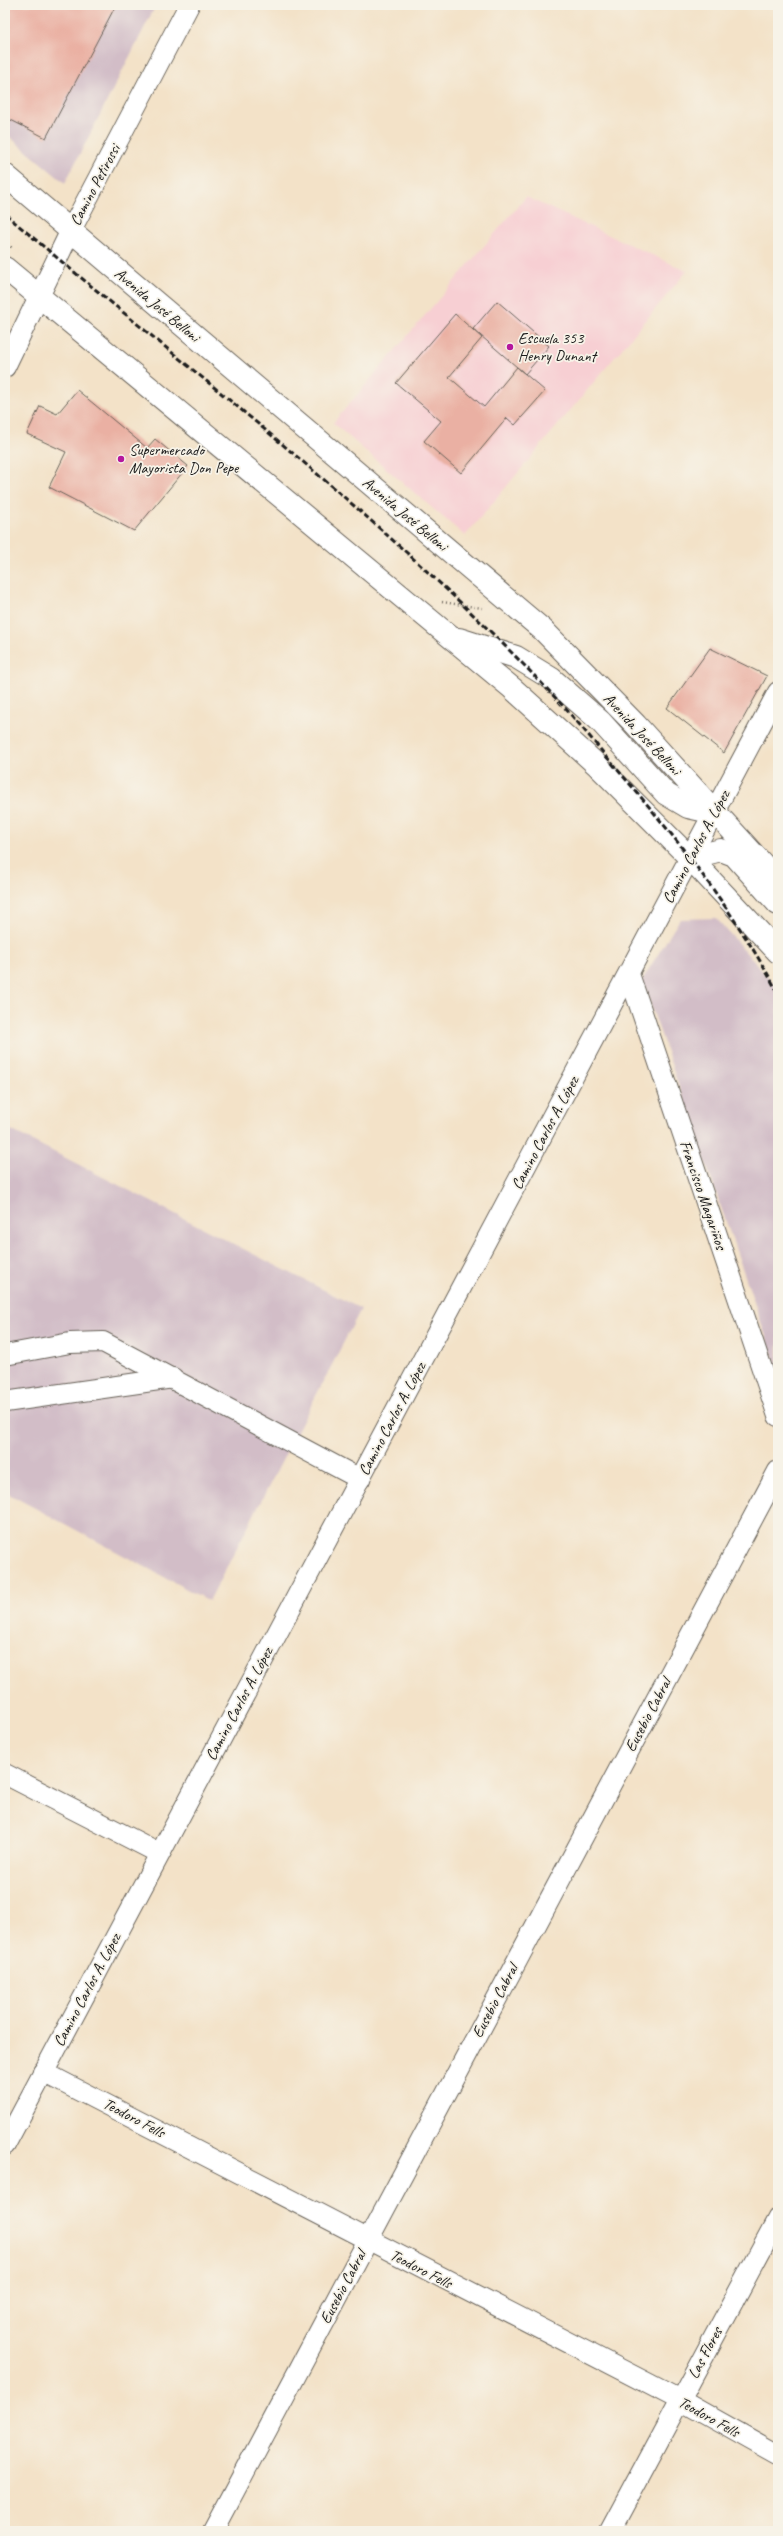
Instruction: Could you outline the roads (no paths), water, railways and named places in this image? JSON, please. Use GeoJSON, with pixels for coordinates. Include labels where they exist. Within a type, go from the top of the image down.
{"type":"FeatureCollection","features":[{"type":"Feature","properties":{"kind":"main road","name":"Avenida José Belloni"},"geometry":{"type":"LineString","coordinates":[[5,175],[70,232],[543,630],[636,725],[778,881]]}},
{"type":"Feature","properties":{"kind":"main road"},"geometry":{"type":"LineString","coordinates":[[10,259],[41,296],[512,688],[596,764],[690,858],[778,952]]}},
{"type":"Feature","properties":{"kind":"main road"},"geometry":{"type":"LineString","coordinates":[[448,636],[516,657],[552,679],[600,721],[666,794],[688,807],[715,813]]}},
{"type":"Feature","properties":{"kind":"main road"},"geometry":{"type":"LineString","coordinates":[[690,858],[721,850],[734,855],[778,904]]}},
{"type":"Feature","properties":{"kind":"street","name":"Camino Petirossi"},"geometry":{"type":"LineString","coordinates":[[5,367],[41,296],[70,232],[189,5]]}},
{"type":"Feature","properties":{"kind":"street","name":"Camino Carlos A. López"},"geometry":{"type":"LineString","coordinates":[[5,2145],[715,813],[778,692]]}},
{"type":"Feature","properties":{"kind":"street","name":"Francisco Magariños"},"geometry":{"type":"LineString","coordinates":[[629,974],[778,1416]]}},
{"type":"Feature","properties":{"kind":"street"},"geometry":{"type":"LineString","coordinates":[[5,1355],[70,1342],[103,1342],[360,1479]]}},
{"type":"Feature","properties":{"kind":"street"},"geometry":{"type":"LineString","coordinates":[[5,1402],[173,1378]]}},
{"type":"Feature","properties":{"kind":"street","name":"Eusebio Cabral"},"geometry":{"type":"LineString","coordinates":[[213,2531],[778,1471]]}},
{"type":"Feature","properties":{"kind":"street"},"geometry":{"type":"LineString","coordinates":[[5,1774],[160,1853]]}},
{"type":"Feature","properties":{"kind":"street","name":"Teodoro Fells"},"geometry":{"type":"LineString","coordinates":[[43,2072],[368,2241],[680,2400],[778,2455]]}},
{"type":"Feature","properties":{"kind":"street","name":"Las Flores"},"geometry":{"type":"LineString","coordinates":[[610,2531],[778,2218]]}},
{"type":"Feature","properties":{"kind":"railway"},"geometry":{"type":"LineString","coordinates":[[5,214],[215,388],[353,505],[487,628],[568,711],[661,821],[724,904],[743,933],[778,993]]}},
{"type":"Feature","properties":{"kind":"place","name":"Escuela 353 Henry Dunant"},"geometry":{"type":"Point","coordinates":[510,347]}},
{"type":"Feature","properties":{"kind":"place","name":"Supermercado Mayorista Don Pepe"},"geometry":{"type":"Point","coordinates":[121,459]}}]}
